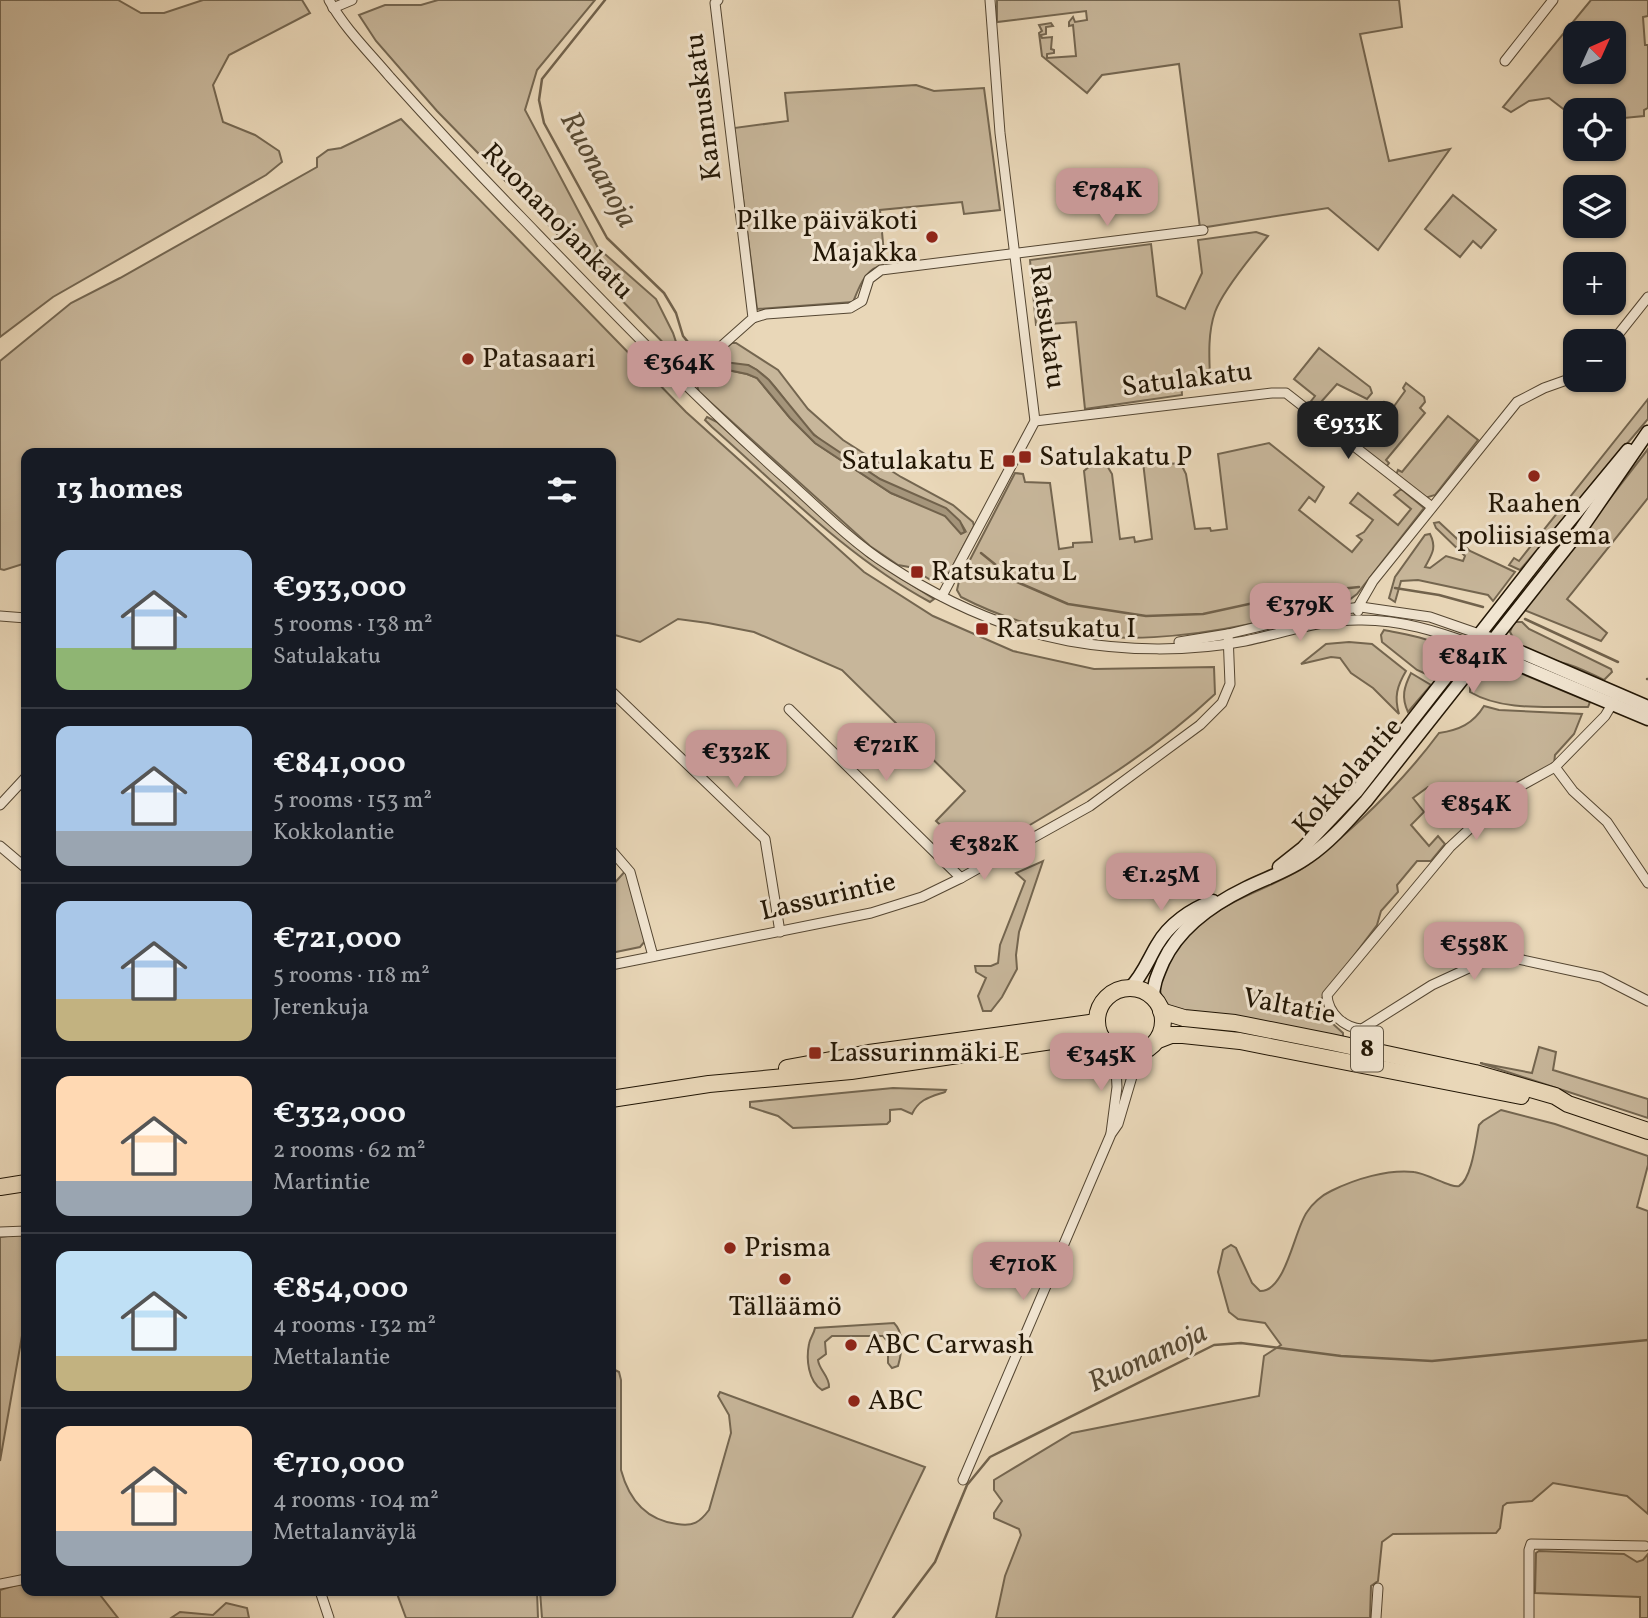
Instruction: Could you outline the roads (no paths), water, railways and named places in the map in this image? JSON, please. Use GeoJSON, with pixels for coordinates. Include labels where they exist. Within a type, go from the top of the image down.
{"type":"FeatureCollection","features":[{"type":"Feature","properties":{"kind":"highway","name":"8"},"geometry":{"type":"LineString","coordinates":[[1130,988],[1141,990],[1157,1004]]}},
{"type":"Feature","properties":{"kind":"highway"},"geometry":{"type":"LineString","coordinates":[[1130,988],[1118,990],[1101,1004],[1099,1029],[1115,1051],[1139,1053]]}},
{"type":"Feature","properties":{"kind":"highway"},"geometry":{"type":"LineString","coordinates":[[1157,1004],[1163,1019],[1158,1040]]}},
{"type":"Feature","properties":{"kind":"highway","name":"Valtatie"},"geometry":{"type":"LineString","coordinates":[[1157,1004],[1184,1018],[1252,1026],[1422,1061],[1524,1087],[1648,1131]]}},
{"type":"Feature","properties":{"kind":"highway"},"geometry":{"type":"LineString","coordinates":[[616,1098],[709,1084],[869,1053],[1099,1029]]}},
{"type":"Feature","properties":{"kind":"highway","name":"Valtatie"},"geometry":{"type":"LineString","coordinates":[[1158,1040],[1171,1035],[1183,1035],[1240,1041],[1553,1104],[1568,1104]]}},
{"type":"Feature","properties":{"kind":"highway","name":"8"},"geometry":{"type":"LineString","coordinates":[[1139,1053],[1146,1051],[1158,1040]]}},
{"type":"Feature","properties":{"kind":"highway"},"geometry":{"type":"LineString","coordinates":[[0,1187],[21,1184]]}},
{"type":"Feature","properties":{"kind":"main road","name":"Kokkolantie"},"geometry":{"type":"LineString","coordinates":[[1246,888],[1303,848],[1357,792],[1597,485],[1631,447],[1645,436]]}},
{"type":"Feature","properties":{"kind":"main road","name":"Kokkolantie"},"geometry":{"type":"LineString","coordinates":[[1130,988],[1142,974],[1156,946],[1172,926],[1187,914],[1206,903],[1234,894],[1296,865],[1334,835],[1366,802],[1581,528],[1645,436]]}},
{"type":"Feature","properties":{"kind":"main road"},"geometry":{"type":"LineString","coordinates":[[1476,639],[1615,699],[1648,719]]}},
{"type":"Feature","properties":{"kind":"main road"},"geometry":{"type":"LineString","coordinates":[[1615,699],[1648,707]]}},
{"type":"Feature","properties":{"kind":"main road","name":"Kokkolantie"},"geometry":{"type":"LineString","coordinates":[[1157,1004],[1155,981],[1173,943],[1187,928],[1234,894]]}},
{"type":"Feature","properties":{"kind":"street"},"geometry":{"type":"LineString","coordinates":[[331,4],[352,0]]}},
{"type":"Feature","properties":{"kind":"street","name":"Ratsukatu"},"geometry":{"type":"LineString","coordinates":[[942,596],[1035,421],[996,99],[990,0]]}},
{"type":"Feature","properties":{"kind":"street"},"geometry":{"type":"LineString","coordinates":[[1504,61],[1553,0]]}},
{"type":"Feature","properties":{"kind":"street","name":"Kannuskatu"},"geometry":{"type":"LineString","coordinates":[[716,2],[752,318]]}},
{"type":"Feature","properties":{"kind":"street","name":"Ruonanojankatu"},"geometry":{"type":"LineString","coordinates":[[331,4],[347,29],[448,142],[681,382],[747,444],[886,564],[988,618],[1033,633],[1072,641],[1132,647],[1182,647],[1229,639]]}},
{"type":"Feature","properties":{"kind":"street"},"geometry":{"type":"LineString","coordinates":[[681,382],[752,318],[766,314],[850,308],[862,302],[869,279],[881,270],[1203,230]]}},
{"type":"Feature","properties":{"kind":"street"},"geometry":{"type":"LineString","coordinates":[[1623,329],[1648,297]]}},
{"type":"Feature","properties":{"kind":"street"},"geometry":{"type":"LineString","coordinates":[[1362,620],[1363,607],[1373,581],[1517,402],[1563,381]]}},
{"type":"Feature","properties":{"kind":"street","name":"Satulakatu"},"geometry":{"type":"LineString","coordinates":[[1035,421],[1286,393],[1432,508]]}},
{"type":"Feature","properties":{"kind":"street"},"geometry":{"type":"LineString","coordinates":[[1229,639],[1315,613],[1363,607],[1430,617],[1476,639]]}},
{"type":"Feature","properties":{"kind":"street"},"geometry":{"type":"LineString","coordinates":[[0,616],[21,618]]}},
{"type":"Feature","properties":{"kind":"street"},"geometry":{"type":"LineString","coordinates":[[1229,639],[1320,623],[1362,620],[1424,627],[1476,639]]}},
{"type":"Feature","properties":{"kind":"street","name":"Lassurintie"},"geometry":{"type":"LineString","coordinates":[[616,964],[888,908],[922,897],[961,878],[1090,806],[1200,724],[1222,703],[1227,694],[1230,684],[1229,639]]}},
{"type":"Feature","properties":{"kind":"street"},"geometry":{"type":"LineString","coordinates":[[616,696],[765,839],[780,932]]}},
{"type":"Feature","properties":{"kind":"street"},"geometry":{"type":"LineString","coordinates":[[1615,699],[1587,736],[1555,767],[1508,793],[1450,847],[1327,995],[1333,1012],[1351,1028],[1362,1029],[1432,985],[1482,962],[1518,959],[1601,977],[1648,1001]]}},
{"type":"Feature","properties":{"kind":"street"},"geometry":{"type":"LineString","coordinates":[[789,709],[961,878]]}},
{"type":"Feature","properties":{"kind":"street"},"geometry":{"type":"LineString","coordinates":[[1555,767],[1573,791],[1607,822],[1648,883]]}},
{"type":"Feature","properties":{"kind":"street"},"geometry":{"type":"LineString","coordinates":[[0,805],[21,782]]}},
{"type":"Feature","properties":{"kind":"street"},"geometry":{"type":"LineString","coordinates":[[0,846],[21,864]]}},
{"type":"Feature","properties":{"kind":"street"},"geometry":{"type":"LineString","coordinates":[[616,856],[630,872],[653,956]]}},
{"type":"Feature","properties":{"kind":"street"},"geometry":{"type":"LineString","coordinates":[[1111,1134],[1117,1087],[1115,1051]]}},
{"type":"Feature","properties":{"kind":"street"},"geometry":{"type":"LineString","coordinates":[[963,1480],[1111,1134],[1118,1124],[1139,1053]]}},
{"type":"Feature","properties":{"kind":"street"},"geometry":{"type":"LineString","coordinates":[[0,1232],[21,1231]]}},
{"type":"Feature","properties":{"kind":"street"},"geometry":{"type":"LineString","coordinates":[[1529,1618],[1528,1550],[1531,1544],[1645,1546]]}},
{"type":"Feature","properties":{"kind":"street"},"geometry":{"type":"LineString","coordinates":[[0,1584],[21,1580]]}},
{"type":"Feature","properties":{"kind":"street"},"geometry":{"type":"LineString","coordinates":[[1376,1618],[1378,1588]]}},
{"type":"Feature","properties":{"kind":"street"},"geometry":{"type":"LineString","coordinates":[[322,1596],[329,1618]]}},
{"type":"Feature","properties":{"kind":"waterway","name":"Ruonanoja"},"geometry":{"type":"LineString","coordinates":[[605,0],[542,79],[539,100],[544,123],[607,238],[664,293],[676,313],[683,336],[698,354]]}},
{"type":"Feature","properties":{"kind":"waterway","name":"Ruonanoja"},"geometry":{"type":"LineString","coordinates":[[981,553],[1017,582],[1068,604],[1146,616],[1203,614],[1300,593],[1359,587]]}},
{"type":"Feature","properties":{"kind":"waterway","name":"Ruonanoja"},"geometry":{"type":"LineString","coordinates":[[1395,588],[1439,595],[1483,607]]}},
{"type":"Feature","properties":{"kind":"waterway","name":"Ruonanoja"},"geometry":{"type":"LineString","coordinates":[[1525,619],[1618,662]]}},
{"type":"Feature","properties":{"kind":"waterway","name":"Ruonanoja"},"geometry":{"type":"LineString","coordinates":[[893,1618],[935,1562],[967,1485],[990,1457],[1214,1345],[1241,1343],[1341,1356],[1432,1361],[1648,1340]]}},
{"type":"Feature","properties":{"kind":"place","name":"Pilke päiväkoti Majakka"},"geometry":{"type":"Point","coordinates":[932,237]}},
{"type":"Feature","properties":{"kind":"place","name":"Patasaari"},"geometry":{"type":"Point","coordinates":[468,359]}},
{"type":"Feature","properties":{"kind":"place","name":"Satulakatu P"},"geometry":{"type":"Point","coordinates":[1025,457]}},
{"type":"Feature","properties":{"kind":"place","name":"Satulakatu E"},"geometry":{"type":"Point","coordinates":[1009,461]}},
{"type":"Feature","properties":{"kind":"place","name":"Raahen poliisiasema"},"geometry":{"type":"Point","coordinates":[1534,476]}},
{"type":"Feature","properties":{"kind":"place","name":"Ratsukatu L"},"geometry":{"type":"Point","coordinates":[917,572]}},
{"type":"Feature","properties":{"kind":"place","name":"Ratsukatu I"},"geometry":{"type":"Point","coordinates":[982,629]}},
{"type":"Feature","properties":{"kind":"place","name":"Lassurinmäki E"},"geometry":{"type":"Point","coordinates":[815,1053]}},
{"type":"Feature","properties":{"kind":"place","name":"Prisma"},"geometry":{"type":"Point","coordinates":[730,1248]}},
{"type":"Feature","properties":{"kind":"place","name":"Tälläämö"},"geometry":{"type":"Point","coordinates":[785,1279]}},
{"type":"Feature","properties":{"kind":"place","name":"ABC Carwash"},"geometry":{"type":"Point","coordinates":[851,1345]}},
{"type":"Feature","properties":{"kind":"place","name":"ABC"},"geometry":{"type":"Point","coordinates":[854,1401]}}]}
